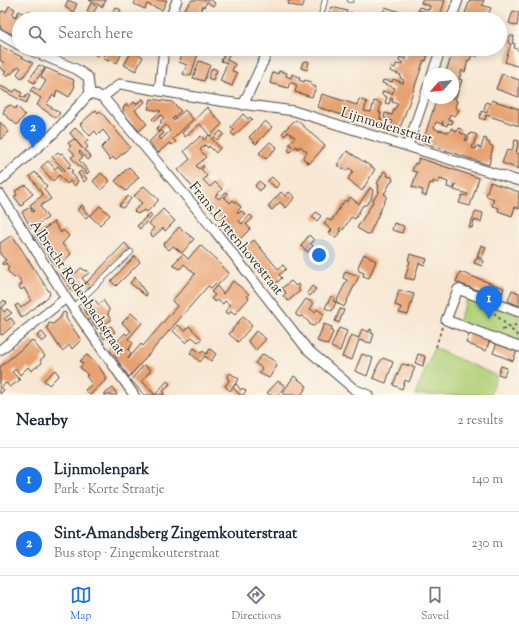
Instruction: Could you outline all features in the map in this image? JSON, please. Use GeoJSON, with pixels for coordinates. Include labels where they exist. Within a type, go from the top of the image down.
{"type":"FeatureCollection","features":[{"type":"Feature","properties":{"kind":"street"},"geometry":{"type":"LineString","coordinates":[[173,12],[177,0]]}},
{"type":"Feature","properties":{"kind":"street"},"geometry":{"type":"LineString","coordinates":[[454,12],[458,0]]}},
{"type":"Feature","properties":{"kind":"street"},"geometry":{"type":"LineString","coordinates":[[0,34],[12,41]]}},
{"type":"Feature","properties":{"kind":"street"},"geometry":{"type":"LineString","coordinates":[[0,181],[54,133],[90,93],[88,77],[76,70],[43,56]]}},
{"type":"Feature","properties":{"kind":"street"},"geometry":{"type":"LineString","coordinates":[[159,91],[163,56]]}},
{"type":"Feature","properties":{"kind":"street"},"geometry":{"type":"LineString","coordinates":[[244,105],[265,56]]}},
{"type":"Feature","properties":{"kind":"street"},"geometry":{"type":"LineString","coordinates":[[434,68],[438,56]]}},
{"type":"Feature","properties":{"kind":"street","name":"Lijnmolenstraat"},"geometry":{"type":"LineString","coordinates":[[103,97],[120,84],[244,105],[294,111],[519,181]]}},
{"type":"Feature","properties":{"kind":"street"},"geometry":{"type":"LineString","coordinates":[[90,93],[103,97]]}},
{"type":"Feature","properties":{"kind":"street","name":"Frans Uyttenhovestraat"},"geometry":{"type":"LineString","coordinates":[[103,97],[215,231],[307,349],[354,389],[368,395]]}},
{"type":"Feature","properties":{"kind":"street"},"geometry":{"type":"LineString","coordinates":[[408,146],[423,102]]}},
{"type":"Feature","properties":{"kind":"street","name":"Albrecht Rodenbachstraat"},"geometry":{"type":"LineString","coordinates":[[0,194],[72,308],[134,395]]}},
{"type":"Feature","properties":{"kind":"street"},"geometry":{"type":"LineString","coordinates":[[519,312],[458,289],[446,320],[519,347]]}},
{"type":"Feature","properties":{"kind":"street"},"geometry":{"type":"LineString","coordinates":[[0,350],[66,298]]}},
{"type":"Feature","properties":{"kind":"lane"},"geometry":{"type":"LineString","coordinates":[[322,12],[325,0]]}},
{"type":"Feature","properties":{"kind":"lane"},"geometry":{"type":"LineString","coordinates":[[72,308],[131,252]]}},
{"type":"Feature","properties":{"kind":"path"},"geometry":{"type":"LineString","coordinates":[[493,312],[519,337]]}},
{"type":"Feature","properties":{"kind":"path"},"geometry":{"type":"LineString","coordinates":[[436,347],[440,332],[446,320]]}},
{"type":"Feature","properties":{"kind":"path"},"geometry":{"type":"LineString","coordinates":[[488,335],[519,324]]}},
{"type":"Feature","properties":{"kind":"green space"},"geometry":{"type":"Polygon","coordinates":[[[468,296],[519,315],[519,344],[458,322],[468,296]]]}},
{"type":"Feature","properties":{"kind":"green space"},"geometry":{"type":"Polygon","coordinates":[[[434,348],[497,376],[490,395],[415,395],[434,348]]]}},
{"type":"Feature","properties":{"kind":"building"},"geometry":{"type":"Polygon","coordinates":[[[68,0],[77,4],[73,12],[65,7],[68,0]]]}},
{"type":"Feature","properties":{"kind":"building"},"geometry":{"type":"Polygon","coordinates":[[[89,0],[106,0],[102,7],[89,0]]]}},
{"type":"Feature","properties":{"kind":"building"},"geometry":{"type":"Polygon","coordinates":[[[136,0],[167,0],[162,10],[147,4],[145,9],[134,4],[136,0]]]}},
{"type":"Feature","properties":{"kind":"building"},"geometry":{"type":"Polygon","coordinates":[[[192,0],[211,0],[215,3],[213,6],[207,2],[204,7],[202,6],[200,12],[183,11],[192,0]]]}},
{"type":"Feature","properties":{"kind":"building"},"geometry":{"type":"Polygon","coordinates":[[[290,0],[305,0],[302,8],[288,4],[290,0]]]}},
{"type":"Feature","properties":{"kind":"building"},"geometry":{"type":"Polygon","coordinates":[[[422,0],[445,0],[441,12],[425,12],[418,10],[419,7],[429,10],[430,6],[421,3],[422,0]]]}},
{"type":"Feature","properties":{"kind":"building"},"geometry":{"type":"Polygon","coordinates":[[[470,0],[484,0],[482,5],[491,8],[489,12],[466,12],[470,0]]]}},
{"type":"Feature","properties":{"kind":"building"},"geometry":{"type":"Polygon","coordinates":[[[91,3],[97,7],[93,12],[87,11],[91,3]]]}},
{"type":"Feature","properties":{"kind":"building"},"geometry":{"type":"Polygon","coordinates":[[[9,6],[15,9],[12,12],[12,34],[0,28],[0,14],[2,11],[6,12],[9,6]]]}},
{"type":"Feature","properties":{"kind":"building"},"geometry":{"type":"Polygon","coordinates":[[[115,7],[121,10],[120,12],[112,12],[115,7]]]}},
{"type":"Feature","properties":{"kind":"building"},"geometry":{"type":"Polygon","coordinates":[[[332,7],[347,11],[347,12],[329,12],[332,7]]]}},
{"type":"Feature","properties":{"kind":"building"},"geometry":{"type":"Polygon","coordinates":[[[385,7],[400,12],[383,12],[385,7]]]}},
{"type":"Feature","properties":{"kind":"building"},"geometry":{"type":"Polygon","coordinates":[[[513,11],[519,13],[517,26],[509,23],[513,11]]]}},
{"type":"Feature","properties":{"kind":"building"},"geometry":{"type":"Polygon","coordinates":[[[510,36],[514,36],[512,43],[515,44],[514,48],[519,50],[519,67],[505,62],[511,44],[508,43],[510,36]]]}},
{"type":"Feature","properties":{"kind":"building"},"geometry":{"type":"Polygon","coordinates":[[[0,46],[12,52],[12,56],[19,56],[33,63],[21,78],[17,74],[21,68],[18,66],[11,74],[10,73],[7,76],[4,74],[6,72],[0,68],[4,63],[0,60],[0,46]]]}},
{"type":"Feature","properties":{"kind":"building"},"geometry":{"type":"Polygon","coordinates":[[[104,56],[120,56],[117,63],[103,58],[104,56]]]}},
{"type":"Feature","properties":{"kind":"building"},"geometry":{"type":"Polygon","coordinates":[[[129,56],[143,57],[136,71],[124,65],[129,56]]]}},
{"type":"Feature","properties":{"kind":"building"},"geometry":{"type":"Polygon","coordinates":[[[182,56],[197,56],[191,75],[189,74],[188,76],[183,74],[187,65],[179,62],[182,56]]]}},
{"type":"Feature","properties":{"kind":"building"},"geometry":{"type":"Polygon","coordinates":[[[223,56],[228,56],[227,60],[235,64],[232,71],[237,73],[232,86],[220,81],[227,63],[221,61],[223,56]]]}},
{"type":"Feature","properties":{"kind":"building"},"geometry":{"type":"Polygon","coordinates":[[[406,56],[427,56],[426,61],[424,60],[398,134],[389,131],[393,121],[384,118],[385,113],[392,115],[398,104],[392,102],[393,99],[391,98],[389,104],[385,103],[387,97],[382,95],[383,91],[392,94],[395,88],[382,83],[383,80],[392,82],[393,79],[403,83],[404,80],[400,78],[401,75],[390,71],[392,67],[395,68],[396,64],[402,65],[402,62],[399,61],[400,57],[405,59],[406,56]]]}},
{"type":"Feature","properties":{"kind":"building"},"geometry":{"type":"Polygon","coordinates":[[[451,56],[471,56],[470,60],[468,60],[465,72],[462,70],[459,79],[459,68],[447,68],[451,56]]]}},
{"type":"Feature","properties":{"kind":"building"},"geometry":{"type":"Polygon","coordinates":[[[199,61],[210,65],[204,81],[193,78],[199,61]]]}},
{"type":"Feature","properties":{"kind":"building"},"geometry":{"type":"Polygon","coordinates":[[[303,62],[309,62],[307,70],[301,68],[303,62]]]}},
{"type":"Feature","properties":{"kind":"building"},"geometry":{"type":"Polygon","coordinates":[[[39,65],[45,68],[34,83],[29,80],[39,65]]]}},
{"type":"Feature","properties":{"kind":"building"},"geometry":{"type":"Polygon","coordinates":[[[46,68],[74,80],[73,84],[75,86],[69,97],[57,90],[55,97],[53,95],[46,104],[60,113],[56,118],[37,105],[41,98],[30,91],[33,87],[40,91],[46,81],[41,77],[46,68]]]}},
{"type":"Feature","properties":{"kind":"building"},"geometry":{"type":"Polygon","coordinates":[[[212,68],[217,70],[213,80],[208,78],[212,68]]]}},
{"type":"Feature","properties":{"kind":"building"},"geometry":{"type":"Polygon","coordinates":[[[279,71],[287,73],[286,76],[291,78],[292,74],[300,77],[299,80],[304,82],[305,80],[312,82],[311,85],[316,87],[312,97],[295,92],[297,85],[290,82],[288,88],[270,83],[273,72],[278,74],[279,71]]]}},
{"type":"Feature","properties":{"kind":"building"},"geometry":{"type":"Polygon","coordinates":[[[502,74],[519,80],[519,97],[496,89],[502,74]]]}},
{"type":"Feature","properties":{"kind":"building"},"geometry":{"type":"Polygon","coordinates":[[[459,79],[462,80],[459,89],[459,79]]]}},
{"type":"Feature","properties":{"kind":"building"},"geometry":{"type":"Polygon","coordinates":[[[0,86],[14,92],[16,89],[22,93],[20,96],[25,98],[27,94],[30,96],[26,103],[0,89],[0,86]]]}},
{"type":"Feature","properties":{"kind":"building"},"geometry":{"type":"Polygon","coordinates":[[[322,94],[357,105],[359,99],[367,102],[364,111],[371,112],[374,101],[378,102],[381,104],[379,113],[381,113],[380,119],[382,120],[380,128],[318,107],[322,94]]]}},
{"type":"Feature","properties":{"kind":"building"},"geometry":{"type":"Polygon","coordinates":[[[143,99],[145,102],[135,110],[147,124],[139,131],[122,112],[124,110],[123,108],[127,104],[129,107],[134,102],[136,104],[143,99]]]}},
{"type":"Feature","properties":{"kind":"building"},"geometry":{"type":"Polygon","coordinates":[[[151,99],[172,102],[181,111],[172,119],[174,120],[185,110],[193,119],[173,139],[176,142],[172,145],[169,143],[158,153],[149,142],[161,130],[164,133],[159,137],[161,140],[170,131],[166,125],[158,132],[156,129],[162,123],[160,121],[164,118],[161,115],[154,121],[152,119],[161,111],[148,109],[151,99]]]}},
{"type":"Feature","properties":{"kind":"building"},"geometry":{"type":"Polygon","coordinates":[[[492,100],[519,109],[519,126],[486,115],[485,120],[479,118],[482,111],[487,113],[488,111],[484,109],[486,102],[491,104],[492,100]]]}},
{"type":"Feature","properties":{"kind":"building"},"geometry":{"type":"Polygon","coordinates":[[[435,104],[456,104],[455,108],[459,110],[455,116],[450,114],[449,119],[453,121],[452,124],[448,123],[447,126],[436,122],[434,128],[439,131],[447,132],[450,132],[451,128],[457,132],[458,128],[461,129],[460,133],[467,135],[465,140],[467,141],[470,133],[477,135],[472,148],[476,149],[477,146],[481,148],[484,138],[487,139],[486,141],[490,143],[489,145],[493,146],[489,165],[424,143],[423,141],[435,104]]]}},
{"type":"Feature","properties":{"kind":"building"},"geometry":{"type":"Polygon","coordinates":[[[10,105],[15,109],[17,106],[25,115],[17,125],[3,113],[5,108],[10,105]]]}},
{"type":"Feature","properties":{"kind":"building"},"geometry":{"type":"Polygon","coordinates":[[[207,107],[222,124],[210,136],[200,124],[185,137],[182,133],[207,107]]]}},
{"type":"Feature","properties":{"kind":"building"},"geometry":{"type":"Polygon","coordinates":[[[96,110],[98,113],[100,111],[130,147],[115,160],[113,157],[110,160],[101,148],[110,139],[103,130],[98,135],[95,131],[90,136],[80,124],[96,110]]]}},
{"type":"Feature","properties":{"kind":"building"},"geometry":{"type":"Polygon","coordinates":[[[243,114],[248,119],[250,117],[252,119],[234,136],[231,133],[234,130],[231,127],[243,114]]]}},
{"type":"Feature","properties":{"kind":"building"},"geometry":{"type":"Polygon","coordinates":[[[265,121],[272,127],[256,144],[249,137],[265,121]]]}},
{"type":"Feature","properties":{"kind":"building"},"geometry":{"type":"Polygon","coordinates":[[[294,121],[299,122],[325,146],[309,164],[303,158],[307,152],[300,146],[298,149],[296,146],[290,152],[288,150],[292,146],[289,144],[295,137],[288,132],[285,136],[282,133],[294,121]]]}},
{"type":"Feature","properties":{"kind":"building"},"geometry":{"type":"Polygon","coordinates":[[[0,122],[9,132],[0,140],[0,122]]]}},
{"type":"Feature","properties":{"kind":"building"},"geometry":{"type":"Polygon","coordinates":[[[75,128],[88,140],[85,143],[88,147],[85,150],[91,157],[88,160],[80,151],[79,152],[83,157],[79,160],[89,172],[87,174],[71,157],[75,155],[69,148],[71,146],[68,143],[74,139],[83,149],[70,133],[75,128]]]}},
{"type":"Feature","properties":{"kind":"building"},"geometry":{"type":"Polygon","coordinates":[[[221,131],[224,134],[218,140],[214,137],[221,131]]]}},
{"type":"Feature","properties":{"kind":"building"},"geometry":{"type":"Polygon","coordinates":[[[209,135],[220,148],[216,153],[209,146],[208,148],[205,145],[200,150],[206,157],[196,166],[199,169],[203,165],[204,167],[201,169],[207,176],[203,180],[210,187],[215,182],[222,189],[215,196],[219,199],[226,192],[228,194],[224,197],[230,203],[233,200],[241,207],[237,212],[239,213],[241,211],[245,214],[239,221],[242,224],[250,215],[253,218],[246,224],[250,229],[238,241],[178,170],[190,159],[184,151],[201,136],[204,140],[209,135]]]}},
{"type":"Feature","properties":{"kind":"building"},"geometry":{"type":"Polygon","coordinates":[[[515,140],[519,141],[516,153],[519,154],[519,169],[502,163],[507,150],[512,151],[515,140]]]}},
{"type":"Feature","properties":{"kind":"building"},"geometry":{"type":"Polygon","coordinates":[[[270,142],[277,147],[266,159],[259,153],[270,142]]]}},
{"type":"Feature","properties":{"kind":"building"},"geometry":{"type":"Polygon","coordinates":[[[347,151],[375,169],[362,191],[348,179],[353,171],[349,168],[347,171],[337,165],[347,151]]]}},
{"type":"Feature","properties":{"kind":"building"},"geometry":{"type":"Polygon","coordinates":[[[58,152],[60,154],[62,153],[71,164],[67,168],[69,167],[73,171],[71,172],[78,181],[75,186],[70,181],[67,184],[59,175],[53,181],[41,167],[48,161],[55,169],[58,166],[63,172],[65,170],[52,157],[58,152]]]}},
{"type":"Feature","properties":{"kind":"building"},"geometry":{"type":"Polygon","coordinates":[[[419,158],[479,178],[470,206],[459,203],[462,195],[467,196],[468,194],[454,190],[456,184],[453,189],[447,187],[448,182],[440,179],[438,183],[433,181],[433,184],[430,183],[426,196],[422,195],[423,190],[412,187],[417,172],[412,171],[419,158]]]}},
{"type":"Feature","properties":{"kind":"building"},"geometry":{"type":"Polygon","coordinates":[[[129,167],[139,177],[126,191],[115,181],[129,167]]]}},
{"type":"Feature","properties":{"kind":"building"},"geometry":{"type":"Polygon","coordinates":[[[81,171],[87,179],[84,182],[78,173],[81,171]]]}},
{"type":"Feature","properties":{"kind":"building"},"geometry":{"type":"Polygon","coordinates":[[[384,171],[388,174],[387,176],[392,177],[393,181],[384,194],[387,196],[369,235],[357,228],[373,202],[372,201],[379,192],[379,185],[377,184],[384,171]]]}},
{"type":"Feature","properties":{"kind":"building"},"geometry":{"type":"Polygon","coordinates":[[[35,172],[47,186],[44,189],[51,199],[40,206],[48,218],[31,228],[22,212],[30,207],[32,212],[34,211],[30,205],[43,195],[30,176],[35,172]]]}},
{"type":"Feature","properties":{"kind":"building"},"geometry":{"type":"Polygon","coordinates":[[[101,173],[110,181],[101,190],[93,181],[101,173]]]}},
{"type":"Feature","properties":{"kind":"building"},"geometry":{"type":"Polygon","coordinates":[[[272,177],[279,184],[276,188],[268,181],[272,177]]]}},
{"type":"Feature","properties":{"kind":"building"},"geometry":{"type":"Polygon","coordinates":[[[259,181],[264,185],[260,191],[255,186],[259,181]]]}},
{"type":"Feature","properties":{"kind":"building"},"geometry":{"type":"Polygon","coordinates":[[[490,182],[519,192],[519,209],[515,207],[512,216],[498,211],[499,208],[492,206],[494,199],[486,196],[490,182]]]}},
{"type":"Feature","properties":{"kind":"building"},"geometry":{"type":"Polygon","coordinates":[[[26,185],[33,194],[23,202],[24,204],[21,206],[14,196],[17,195],[15,191],[26,185]]]}},
{"type":"Feature","properties":{"kind":"building"},"geometry":{"type":"Polygon","coordinates":[[[144,186],[158,199],[158,201],[147,212],[145,210],[137,214],[134,211],[142,203],[134,196],[144,186]]]}},
{"type":"Feature","properties":{"kind":"building"},"geometry":{"type":"Polygon","coordinates":[[[370,188],[373,190],[371,199],[366,205],[363,205],[355,219],[351,217],[343,230],[340,227],[339,230],[341,231],[336,238],[329,233],[332,230],[324,224],[327,219],[331,221],[345,200],[347,202],[350,197],[359,204],[370,188]]]}},
{"type":"Feature","properties":{"kind":"building"},"geometry":{"type":"Polygon","coordinates":[[[281,192],[285,196],[289,192],[295,197],[286,208],[280,202],[272,210],[268,206],[281,192]]]}},
{"type":"Feature","properties":{"kind":"building"},"geometry":{"type":"Polygon","coordinates":[[[128,196],[131,199],[123,208],[119,205],[128,196]]]}},
{"type":"Feature","properties":{"kind":"building"},"geometry":{"type":"Polygon","coordinates":[[[82,205],[84,207],[83,209],[89,215],[86,218],[77,210],[82,205]]]}},
{"type":"Feature","properties":{"kind":"building"},"geometry":{"type":"Polygon","coordinates":[[[100,206],[110,215],[100,225],[90,216],[100,206]]]}},
{"type":"Feature","properties":{"kind":"building"},"geometry":{"type":"Polygon","coordinates":[[[163,209],[175,221],[165,231],[163,228],[153,237],[151,235],[151,231],[154,228],[149,224],[163,209]]]}},
{"type":"Feature","properties":{"kind":"building"},"geometry":{"type":"Polygon","coordinates":[[[476,211],[483,213],[481,222],[474,220],[472,228],[469,227],[476,211]]]}},
{"type":"Feature","properties":{"kind":"building"},"geometry":{"type":"Polygon","coordinates":[[[316,212],[321,216],[317,221],[312,217],[316,212]]]}},
{"type":"Feature","properties":{"kind":"building"},"geometry":{"type":"Polygon","coordinates":[[[150,213],[152,216],[140,229],[137,226],[150,213]]]}},
{"type":"Feature","properties":{"kind":"building"},"geometry":{"type":"Polygon","coordinates":[[[54,222],[61,233],[63,230],[69,236],[62,244],[71,254],[57,268],[35,235],[54,222]]]}},
{"type":"Feature","properties":{"kind":"building"},"geometry":{"type":"Polygon","coordinates":[[[394,223],[404,226],[402,233],[392,230],[394,223]]]}},
{"type":"Feature","properties":{"kind":"building"},"geometry":{"type":"Polygon","coordinates":[[[179,227],[194,239],[182,253],[173,246],[169,250],[163,245],[179,227]]]}},
{"type":"Feature","properties":{"kind":"building"},"geometry":{"type":"Polygon","coordinates":[[[12,235],[50,293],[49,296],[22,318],[15,306],[18,304],[21,308],[31,300],[24,288],[21,290],[19,286],[22,284],[17,276],[14,278],[7,270],[9,268],[6,263],[3,265],[2,263],[6,260],[0,254],[0,243],[12,235]]]}},
{"type":"Feature","properties":{"kind":"building"},"geometry":{"type":"Polygon","coordinates":[[[309,235],[314,240],[311,244],[313,246],[308,252],[301,246],[309,235]]]}},
{"type":"Feature","properties":{"kind":"building"},"geometry":{"type":"Polygon","coordinates":[[[254,240],[278,269],[283,265],[286,269],[279,275],[282,278],[274,285],[244,248],[254,240]]]}},
{"type":"Feature","properties":{"kind":"building"},"geometry":{"type":"Polygon","coordinates":[[[125,243],[130,249],[91,288],[86,283],[125,243]]]}},
{"type":"Feature","properties":{"kind":"building"},"geometry":{"type":"Polygon","coordinates":[[[200,245],[229,273],[218,285],[216,283],[211,288],[208,286],[129,377],[110,349],[125,333],[127,335],[131,331],[122,323],[131,313],[142,323],[128,339],[133,343],[128,350],[131,353],[128,359],[141,344],[143,346],[177,306],[172,301],[195,274],[184,264],[180,269],[172,265],[183,254],[188,259],[200,245]]]}},
{"type":"Feature","properties":{"kind":"building"},"geometry":{"type":"Polygon","coordinates":[[[481,245],[486,247],[482,258],[477,257],[481,245]]]}},
{"type":"Feature","properties":{"kind":"building"},"geometry":{"type":"Polygon","coordinates":[[[364,254],[376,261],[369,278],[363,276],[364,273],[359,271],[358,267],[364,254]]]}},
{"type":"Feature","properties":{"kind":"building"},"geometry":{"type":"Polygon","coordinates":[[[410,254],[427,259],[425,265],[419,263],[414,280],[405,278],[410,261],[408,260],[410,254]]]}},
{"type":"Feature","properties":{"kind":"building"},"geometry":{"type":"Polygon","coordinates":[[[135,256],[140,262],[116,286],[111,281],[135,256]]]}},
{"type":"Feature","properties":{"kind":"building"},"geometry":{"type":"Polygon","coordinates":[[[476,258],[484,261],[482,266],[474,263],[476,258]]]}},
{"type":"Feature","properties":{"kind":"building"},"geometry":{"type":"Polygon","coordinates":[[[81,268],[86,271],[87,270],[89,273],[82,278],[86,283],[73,292],[60,273],[67,269],[70,272],[72,270],[75,274],[81,268]]]}},
{"type":"Feature","properties":{"kind":"building"},"geometry":{"type":"Polygon","coordinates":[[[345,271],[359,276],[344,307],[336,302],[347,280],[343,278],[345,271]]]}},
{"type":"Feature","properties":{"kind":"building"},"geometry":{"type":"Polygon","coordinates":[[[460,272],[504,288],[500,299],[456,282],[460,272]]]}},
{"type":"Feature","properties":{"kind":"building"},"geometry":{"type":"Polygon","coordinates":[[[135,277],[147,295],[146,296],[130,283],[135,277]]]}},
{"type":"Feature","properties":{"kind":"building"},"geometry":{"type":"Polygon","coordinates":[[[233,281],[249,294],[247,296],[249,298],[235,314],[231,311],[229,314],[225,312],[230,305],[225,301],[223,304],[218,300],[216,302],[211,299],[215,295],[211,292],[217,286],[223,294],[233,281]]]}},
{"type":"Feature","properties":{"kind":"building"},"geometry":{"type":"Polygon","coordinates":[[[291,281],[296,286],[298,284],[300,287],[298,289],[300,291],[288,301],[283,296],[286,293],[282,288],[291,281]]]}},
{"type":"Feature","properties":{"kind":"building"},"geometry":{"type":"Polygon","coordinates":[[[312,286],[316,289],[310,296],[307,293],[312,286]]]}},
{"type":"Feature","properties":{"kind":"building"},"geometry":{"type":"Polygon","coordinates":[[[399,290],[414,294],[408,315],[399,313],[401,307],[395,305],[399,290]]]}},
{"type":"Feature","properties":{"kind":"building"},"geometry":{"type":"Polygon","coordinates":[[[512,290],[519,293],[519,306],[508,301],[512,290]]]}},
{"type":"Feature","properties":{"kind":"building"},"geometry":{"type":"Polygon","coordinates":[[[331,296],[335,298],[333,301],[336,302],[332,311],[325,308],[331,296]]]}},
{"type":"Feature","properties":{"kind":"building"},"geometry":{"type":"Polygon","coordinates":[[[93,298],[99,305],[103,300],[109,309],[108,315],[111,320],[97,329],[83,308],[93,298]]]}},
{"type":"Feature","properties":{"kind":"building"},"geometry":{"type":"Polygon","coordinates":[[[306,299],[313,303],[310,309],[315,312],[317,309],[324,314],[318,324],[317,323],[314,326],[310,325],[309,322],[302,316],[299,317],[296,315],[306,299]]]}},
{"type":"Feature","properties":{"kind":"building"},"geometry":{"type":"Polygon","coordinates":[[[4,300],[7,303],[1,308],[4,312],[7,309],[12,313],[4,319],[6,321],[11,318],[15,324],[2,335],[0,334],[0,304],[4,300]]]}},
{"type":"Feature","properties":{"kind":"building"},"geometry":{"type":"Polygon","coordinates":[[[340,309],[344,310],[339,323],[335,321],[340,309]]]}},
{"type":"Feature","properties":{"kind":"building"},"geometry":{"type":"Polygon","coordinates":[[[63,312],[66,313],[66,318],[81,340],[72,349],[70,345],[62,351],[47,328],[49,323],[53,324],[61,317],[63,312]]]}},
{"type":"Feature","properties":{"kind":"building"},"geometry":{"type":"Polygon","coordinates":[[[243,316],[252,326],[238,342],[229,334],[243,316]]]}},
{"type":"Feature","properties":{"kind":"building"},"geometry":{"type":"Polygon","coordinates":[[[324,324],[332,327],[331,331],[333,332],[328,345],[317,341],[324,324]]]}},
{"type":"Feature","properties":{"kind":"building"},"geometry":{"type":"Polygon","coordinates":[[[178,325],[185,331],[189,326],[202,339],[198,342],[192,337],[186,343],[173,331],[178,325]]]}},
{"type":"Feature","properties":{"kind":"building"},"geometry":{"type":"Polygon","coordinates":[[[111,326],[115,332],[104,339],[100,333],[111,326]]]}},
{"type":"Feature","properties":{"kind":"building"},"geometry":{"type":"Polygon","coordinates":[[[339,328],[347,331],[340,351],[331,347],[339,328]]]}},
{"type":"Feature","properties":{"kind":"building"},"geometry":{"type":"Polygon","coordinates":[[[362,329],[369,332],[370,329],[372,330],[371,333],[374,334],[371,343],[359,340],[352,360],[342,357],[351,335],[359,338],[362,329]]]}},
{"type":"Feature","properties":{"kind":"building"},"geometry":{"type":"Polygon","coordinates":[[[256,331],[266,339],[256,350],[248,341],[256,331]]]}},
{"type":"Feature","properties":{"kind":"building"},"geometry":{"type":"Polygon","coordinates":[[[42,332],[47,338],[42,342],[37,336],[42,332]]]}},
{"type":"Feature","properties":{"kind":"building"},"geometry":{"type":"Polygon","coordinates":[[[470,332],[490,339],[486,351],[466,343],[470,332]]]}},
{"type":"Feature","properties":{"kind":"building"},"geometry":{"type":"Polygon","coordinates":[[[32,340],[45,356],[40,360],[42,363],[31,371],[28,367],[20,375],[16,369],[12,372],[20,380],[10,387],[6,383],[1,387],[4,390],[0,394],[0,367],[32,340]]]}},
{"type":"Feature","properties":{"kind":"building"},"geometry":{"type":"Polygon","coordinates":[[[497,342],[517,350],[513,361],[493,353],[497,342]]]}},
{"type":"Feature","properties":{"kind":"building"},"geometry":{"type":"Polygon","coordinates":[[[194,348],[201,353],[203,351],[206,354],[210,349],[216,354],[211,361],[205,356],[200,362],[190,353],[194,348]]]}},
{"type":"Feature","properties":{"kind":"building"},"geometry":{"type":"Polygon","coordinates":[[[263,354],[276,362],[275,364],[277,366],[269,378],[259,373],[262,368],[255,363],[263,354]]]}},
{"type":"Feature","properties":{"kind":"building"},"geometry":{"type":"Polygon","coordinates":[[[362,354],[373,358],[367,376],[355,371],[362,354]]]}},
{"type":"Feature","properties":{"kind":"building"},"geometry":{"type":"Polygon","coordinates":[[[418,354],[425,356],[423,366],[415,363],[418,354]]]}},
{"type":"Feature","properties":{"kind":"building"},"geometry":{"type":"Polygon","coordinates":[[[87,355],[98,365],[107,379],[90,395],[85,390],[92,384],[86,376],[88,375],[80,367],[83,364],[80,361],[87,355]]]}},
{"type":"Feature","properties":{"kind":"building"},"geometry":{"type":"Polygon","coordinates":[[[383,358],[393,362],[386,383],[373,378],[378,365],[383,358]]]}},
{"type":"Feature","properties":{"kind":"building"},"geometry":{"type":"Polygon","coordinates":[[[402,364],[415,367],[409,382],[405,380],[402,389],[393,385],[402,364]]]}},
{"type":"Feature","properties":{"kind":"building"},"geometry":{"type":"Polygon","coordinates":[[[144,365],[151,370],[142,381],[155,395],[144,395],[131,380],[144,365]]]}},
{"type":"Feature","properties":{"kind":"building"},"geometry":{"type":"Polygon","coordinates":[[[501,366],[507,368],[504,376],[498,374],[501,366]]]}},
{"type":"Feature","properties":{"kind":"building"},"geometry":{"type":"Polygon","coordinates":[[[55,370],[59,375],[49,385],[44,380],[55,370]]]}},
{"type":"Feature","properties":{"kind":"building"},"geometry":{"type":"Polygon","coordinates":[[[230,373],[239,379],[230,391],[225,386],[229,381],[227,377],[230,373]]]}},
{"type":"Feature","properties":{"kind":"building"},"geometry":{"type":"Polygon","coordinates":[[[294,376],[307,386],[301,395],[286,395],[283,393],[294,376]]]}},
{"type":"Feature","properties":{"kind":"building"},"geometry":{"type":"Polygon","coordinates":[[[167,381],[170,384],[164,390],[163,394],[165,395],[155,395],[167,381]]]}},
{"type":"Feature","properties":{"kind":"building"},"geometry":{"type":"Polygon","coordinates":[[[278,381],[285,386],[278,395],[270,395],[267,393],[278,381]]]}},
{"type":"Feature","properties":{"kind":"building"},"geometry":{"type":"Polygon","coordinates":[[[236,384],[241,390],[243,388],[246,391],[243,395],[240,395],[233,387],[236,384]]]}},
{"type":"Feature","properties":{"kind":"building"},"geometry":{"type":"Polygon","coordinates":[[[113,388],[117,395],[103,395],[113,388]]]}},
{"type":"Feature","properties":{"kind":"place","name":"Sint-Amandsberg Zingemkouterstraat"},"geometry":{"type":"Point","coordinates":[33,148]}},
{"type":"Feature","properties":{"kind":"place","name":"Lijnmolenpark"},"geometry":{"type":"Point","coordinates":[489,319]}}]}
